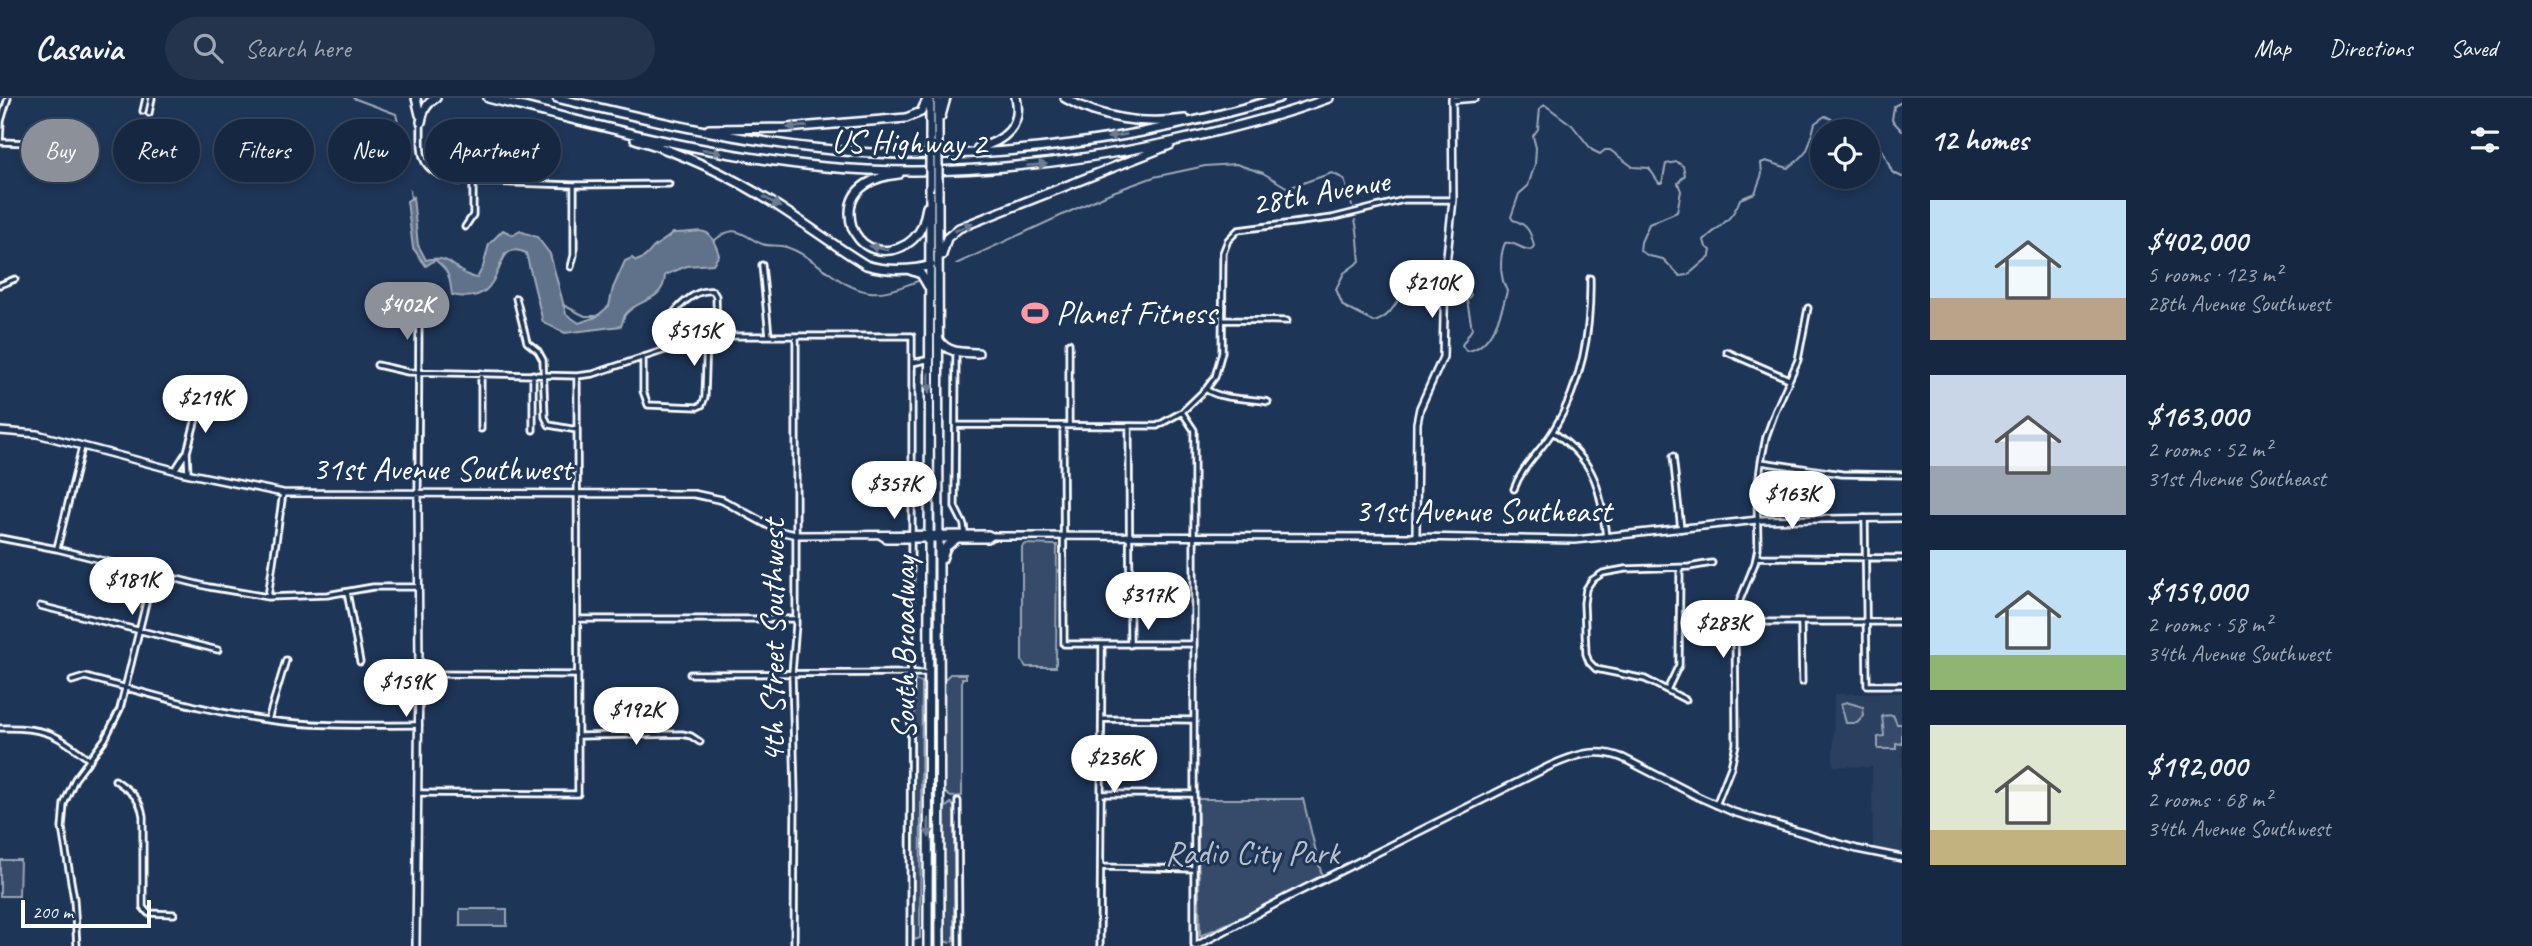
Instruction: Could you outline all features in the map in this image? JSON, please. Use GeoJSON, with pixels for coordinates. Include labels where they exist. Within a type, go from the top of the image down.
{"type":"FeatureCollection","features":[{"type":"Feature","properties":{"kind":"highway"},"geometry":{"type":"LineString","coordinates":[[416,98],[421,122]]}},
{"type":"Feature","properties":{"kind":"highway"},"geometry":{"type":"LineString","coordinates":[[421,122],[423,110],[436,98]]}},
{"type":"Feature","properties":{"kind":"highway"},"geometry":{"type":"LineString","coordinates":[[478,98],[497,100]]}},
{"type":"Feature","properties":{"kind":"highway","name":"US Highway 2"},"geometry":{"type":"LineString","coordinates":[[488,98],[690,147],[856,169],[924,170],[1045,165],[1094,158],[1255,122],[1329,98]]}},
{"type":"Feature","properties":{"kind":"highway","name":"US Highway 2"},"geometry":{"type":"LineString","coordinates":[[558,98],[720,135],[813,148],[950,153],[1039,148],[1096,140],[1223,114],[1279,98]]}},
{"type":"Feature","properties":{"kind":"highway"},"geometry":{"type":"LineString","coordinates":[[670,124],[743,130],[906,118],[921,112],[929,98]]}},
{"type":"Feature","properties":{"kind":"highway","name":"South Broadway"},"geometry":{"type":"LineString","coordinates":[[929,98],[936,135]]}},
{"type":"Feature","properties":{"kind":"highway","name":"South Broadway"},"geometry":{"type":"LineString","coordinates":[[938,98],[928,360],[929,461],[939,580],[940,946]]}},
{"type":"Feature","properties":{"kind":"highway"},"geometry":{"type":"LineString","coordinates":[[936,135],[946,98]]}},
{"type":"Feature","properties":{"kind":"highway"},"geometry":{"type":"LineString","coordinates":[[950,153],[989,146],[1004,138],[1017,120],[1016,98]]}},
{"type":"Feature","properties":{"kind":"highway"},"geometry":{"type":"LineString","coordinates":[[1065,98],[1087,109],[1128,120],[1174,121],[1223,114]]}},
{"type":"Feature","properties":{"kind":"highway"},"geometry":{"type":"LineString","coordinates":[[598,125],[676,153],[733,179],[866,265],[905,269],[930,266],[939,248]]}},
{"type":"Feature","properties":{"kind":"highway"},"geometry":{"type":"LineString","coordinates":[[978,352],[954,351],[945,347],[939,337],[943,250],[947,238],[953,232],[1177,141]]}},
{"type":"Feature","properties":{"kind":"highway"},"geometry":{"type":"LineString","coordinates":[[924,170],[880,177],[860,189],[850,206],[854,232],[860,240],[874,248],[901,248],[920,232],[933,189]]}},
{"type":"Feature","properties":{"kind":"highway","name":"South Broadway"},"geometry":{"type":"LineString","coordinates":[[928,946],[929,578],[934,537],[940,358],[939,248],[933,189]]}},
{"type":"Feature","properties":{"kind":"highway"},"geometry":{"type":"LineString","coordinates":[[905,269],[921,274],[930,290]]}},
{"type":"Feature","properties":{"kind":"highway"},"geometry":{"type":"LineString","coordinates":[[934,537],[939,621]]}},
{"type":"Feature","properties":{"kind":"highway"},"geometry":{"type":"LineString","coordinates":[[939,580],[943,552],[956,539]]}},
{"type":"Feature","properties":{"kind":"highway"},"geometry":{"type":"LineString","coordinates":[[929,578],[933,665],[940,670]]}},
{"type":"Feature","properties":{"kind":"highway"},"geometry":{"type":"LineString","coordinates":[[929,673],[933,677],[933,718],[940,752]]}},
{"type":"Feature","properties":{"kind":"highway"},"geometry":{"type":"LineString","coordinates":[[930,720],[933,795],[934,799],[940,800]]}},
{"type":"Feature","properties":{"kind":"street"},"geometry":{"type":"LineString","coordinates":[[8,98],[3,107],[0,142],[21,142]]}},
{"type":"Feature","properties":{"kind":"street"},"geometry":{"type":"LineString","coordinates":[[142,111],[146,98]]}},
{"type":"Feature","properties":{"kind":"street"},"geometry":{"type":"LineString","coordinates":[[149,113],[152,98]]}},
{"type":"Feature","properties":{"kind":"street"},"geometry":{"type":"LineString","coordinates":[[1416,537],[1417,423],[1420,408],[1443,357],[1446,274],[1453,200],[1452,99],[1475,98]]}},
{"type":"Feature","properties":{"kind":"street"},"geometry":{"type":"LineString","coordinates":[[421,122],[421,156],[425,161]]}},
{"type":"Feature","properties":{"kind":"street"},"geometry":{"type":"LineString","coordinates":[[465,227],[473,215],[473,182]]}},
{"type":"Feature","properties":{"kind":"street"},"geometry":{"type":"LineString","coordinates":[[498,182],[574,185],[669,184]]}},
{"type":"Feature","properties":{"kind":"street"},"geometry":{"type":"LineString","coordinates":[[571,267],[574,255],[574,185]]}},
{"type":"Feature","properties":{"kind":"street","name":"28th Avenue"},"geometry":{"type":"LineString","coordinates":[[1206,389],[1220,367],[1223,253],[1228,240],[1238,230],[1308,222],[1404,200],[1453,200]]}},
{"type":"Feature","properties":{"kind":"street"},"geometry":{"type":"LineString","coordinates":[[762,265],[769,336]]}},
{"type":"Feature","properties":{"kind":"street"},"geometry":{"type":"LineString","coordinates":[[1514,489],[1518,475],[1553,432],[1577,384],[1585,352],[1590,310],[1590,278]]}},
{"type":"Feature","properties":{"kind":"street"},"geometry":{"type":"LineString","coordinates":[[0,285],[15,279]]}},
{"type":"Feature","properties":{"kind":"street"},"geometry":{"type":"LineString","coordinates":[[662,327],[674,312],[693,296],[705,290],[713,291],[716,296],[717,336]]}},
{"type":"Feature","properties":{"kind":"street"},"geometry":{"type":"LineString","coordinates":[[516,298],[523,333],[527,342],[538,351],[543,360],[545,417],[549,425],[577,430]]}},
{"type":"Feature","properties":{"kind":"street"},"geometry":{"type":"LineString","coordinates":[[1716,805],[1731,767],[1736,744],[1735,622],[1756,557],[1757,493],[1761,461],[1766,437],[1798,360],[1808,308]]}},
{"type":"Feature","properties":{"kind":"street"},"geometry":{"type":"LineString","coordinates":[[416,946],[419,312]]}},
{"type":"Feature","properties":{"kind":"street"},"geometry":{"type":"LineString","coordinates":[[1223,320],[1287,321]]}},
{"type":"Feature","properties":{"kind":"street"},"geometry":{"type":"LineString","coordinates":[[377,365],[419,372],[577,376],[593,374],[706,336],[912,336],[910,946]]}},
{"type":"Feature","properties":{"kind":"street"},"geometry":{"type":"LineString","coordinates":[[643,357],[643,391],[646,402],[651,407],[698,407],[702,405],[705,397],[706,336]]}},
{"type":"Feature","properties":{"kind":"street","name":"4th Street Southwest"},"geometry":{"type":"LineString","coordinates":[[794,946],[796,794],[792,673],[796,619],[796,336]]}},
{"type":"Feature","properties":{"kind":"street"},"geometry":{"type":"LineString","coordinates":[[1069,343],[1063,536],[1064,644],[1194,644]]}},
{"type":"Feature","properties":{"kind":"street"},"geometry":{"type":"LineString","coordinates":[[1727,352],[1789,379]]}},
{"type":"Feature","properties":{"kind":"street"},"geometry":{"type":"LineString","coordinates":[[956,356],[955,507],[964,525],[965,534]]}},
{"type":"Feature","properties":{"kind":"street"},"geometry":{"type":"LineString","coordinates":[[912,363],[940,358]]}},
{"type":"Feature","properties":{"kind":"street"},"geometry":{"type":"LineString","coordinates":[[481,373],[481,429]]}},
{"type":"Feature","properties":{"kind":"street"},"geometry":{"type":"LineString","coordinates":[[533,374],[533,430]]}},
{"type":"Feature","properties":{"kind":"street"},"geometry":{"type":"LineString","coordinates":[[418,793],[578,794],[577,376]]}},
{"type":"Feature","properties":{"kind":"street"},"geometry":{"type":"LineString","coordinates":[[956,425],[1157,426],[1182,412],[1206,389],[1214,396],[1268,402]]}},
{"type":"Feature","properties":{"kind":"street"},"geometry":{"type":"LineString","coordinates":[[188,473],[187,452],[198,411]]}},
{"type":"Feature","properties":{"kind":"street"},"geometry":{"type":"LineString","coordinates":[[1182,412],[1194,430],[1195,946],[1550,766],[1581,754],[1612,754],[1716,805],[1857,849],[1902,858]]}},
{"type":"Feature","properties":{"kind":"street"},"geometry":{"type":"LineString","coordinates":[[1129,426],[1130,645]]}},
{"type":"Feature","properties":{"kind":"street","name":"31st Avenue Southwest"},"geometry":{"type":"LineString","coordinates":[[0,431],[29,432],[174,470],[283,493],[678,493],[708,497],[733,505],[787,534],[956,539],[988,539],[992,536]]}},
{"type":"Feature","properties":{"kind":"street"},"geometry":{"type":"LineString","coordinates":[[1553,432],[1592,470],[1598,485],[1606,538]]}},
{"type":"Feature","properties":{"kind":"street"},"geometry":{"type":"LineString","coordinates":[[57,549],[82,445]]}},
{"type":"Feature","properties":{"kind":"street"},"geometry":{"type":"LineString","coordinates":[[174,470],[187,452]]}},
{"type":"Feature","properties":{"kind":"street"},"geometry":{"type":"LineString","coordinates":[[1674,456],[1681,529]]}},
{"type":"Feature","properties":{"kind":"street"},"geometry":{"type":"LineString","coordinates":[[1761,461],[1842,474],[1902,475]]}},
{"type":"Feature","properties":{"kind":"street"},"geometry":{"type":"LineString","coordinates":[[268,597],[283,493]]}},
{"type":"Feature","properties":{"kind":"street"},"geometry":{"type":"LineString","coordinates":[[1865,518],[1867,685],[1902,685]]}},
{"type":"Feature","properties":{"kind":"street","name":"31st Avenue Southeast"},"geometry":{"type":"LineString","coordinates":[[1063,536],[1554,540],[1606,538],[1758,520],[1902,518]]}},
{"type":"Feature","properties":{"kind":"street","name":"31st Avenue Southwest"},"geometry":{"type":"LineString","coordinates":[[934,537],[965,534],[1063,536]]}},
{"type":"Feature","properties":{"kind":"street"},"geometry":{"type":"LineString","coordinates":[[0,538],[268,597],[295,597],[373,587],[419,587]]}},
{"type":"Feature","properties":{"kind":"street"},"geometry":{"type":"LineString","coordinates":[[1756,557],[1902,558]]}},
{"type":"Feature","properties":{"kind":"street"},"geometry":{"type":"LineString","coordinates":[[1686,700],[1644,679],[1596,668],[1589,662],[1586,654],[1586,589],[1592,580],[1604,573],[1636,568],[1680,568],[1712,562]]}},
{"type":"Feature","properties":{"kind":"street"},"geometry":{"type":"LineString","coordinates":[[1667,689],[1679,665],[1678,618],[1682,586],[1680,568]]}},
{"type":"Feature","properties":{"kind":"street"},"geometry":{"type":"LineString","coordinates":[[77,946],[73,888],[62,828],[64,804],[75,779],[116,718],[126,688],[153,573]]}},
{"type":"Feature","properties":{"kind":"street"},"geometry":{"type":"LineString","coordinates":[[347,592],[360,662]]}},
{"type":"Feature","properties":{"kind":"street"},"geometry":{"type":"LineString","coordinates":[[40,606],[218,650]]}},
{"type":"Feature","properties":{"kind":"street"},"geometry":{"type":"LineString","coordinates":[[578,619],[796,619]]}},
{"type":"Feature","properties":{"kind":"street"},"geometry":{"type":"LineString","coordinates":[[1735,622],[1902,622]]}},
{"type":"Feature","properties":{"kind":"street"},"geometry":{"type":"LineString","coordinates":[[1801,622],[1802,682]]}},
{"type":"Feature","properties":{"kind":"street"},"geometry":{"type":"LineString","coordinates":[[1100,946],[1102,645]]}},
{"type":"Feature","properties":{"kind":"street"},"geometry":{"type":"LineString","coordinates":[[268,720],[286,660]]}},
{"type":"Feature","properties":{"kind":"street"},"geometry":{"type":"LineString","coordinates":[[690,674],[929,673]]}},
{"type":"Feature","properties":{"kind":"street"},"geometry":{"type":"LineString","coordinates":[[419,674],[578,675]]}},
{"type":"Feature","properties":{"kind":"street"},"geometry":{"type":"LineString","coordinates":[[72,681],[85,677],[236,715],[268,720],[318,725],[419,725]]}},
{"type":"Feature","properties":{"kind":"street"},"geometry":{"type":"LineString","coordinates":[[1102,719],[1194,720]]}},
{"type":"Feature","properties":{"kind":"street"},"geometry":{"type":"LineString","coordinates":[[0,728],[46,731],[63,739],[90,760]]}},
{"type":"Feature","properties":{"kind":"street"},"geometry":{"type":"LineString","coordinates":[[578,736],[682,734],[691,736],[700,743]]}},
{"type":"Feature","properties":{"kind":"street"},"geometry":{"type":"LineString","coordinates":[[115,780],[135,794],[144,816],[143,907],[148,913],[174,914]]}},
{"type":"Feature","properties":{"kind":"street"},"geometry":{"type":"LineString","coordinates":[[1101,794],[1194,794]]}},
{"type":"Feature","properties":{"kind":"street"},"geometry":{"type":"LineString","coordinates":[[958,801],[959,946]]}},
{"type":"Feature","properties":{"kind":"street"},"geometry":{"type":"LineString","coordinates":[[1102,867],[1194,869]]}},
{"type":"Feature","properties":{"kind":"shaded area"},"geometry":{"type":"Polygon","coordinates":[[[413,197],[418,245],[426,260],[442,259],[470,276],[477,278],[489,244],[503,230],[513,235],[520,231],[537,237],[550,254],[566,314],[579,323],[596,317],[609,306],[613,288],[625,261],[632,258],[636,261],[642,259],[673,233],[704,232],[712,238],[719,255],[713,264],[687,266],[665,275],[660,291],[630,310],[624,316],[621,326],[565,333],[543,322],[526,253],[514,250],[507,254],[492,283],[484,292],[471,296],[452,295],[443,267],[435,260],[426,266],[413,248],[407,201],[413,197]]]}},
{"type":"Feature","properties":{"kind":"shaded area"},"geometry":{"type":"Polygon","coordinates":[[[1902,693],[1902,855],[1873,848],[1872,767],[1833,766],[1834,694],[1902,693]]]}},
{"type":"Feature","properties":{"kind":"green space"},"geometry":{"type":"Polygon","coordinates":[[[1025,544],[1057,545],[1056,667],[1026,667],[1022,661],[1022,547],[1025,544]]]}},
{"type":"Feature","properties":{"kind":"green space"},"geometry":{"type":"Polygon","coordinates":[[[950,674],[966,674],[966,678],[962,678],[962,796],[951,797],[943,791],[943,681],[950,674]]]}},
{"type":"Feature","properties":{"kind":"green space"},"geometry":{"type":"Polygon","coordinates":[[[913,680],[922,682],[920,938],[914,940],[913,680]]]}},
{"type":"Feature","properties":{"kind":"green space"},"geometry":{"type":"Polygon","coordinates":[[[1846,702],[1863,707],[1864,716],[1857,723],[1846,723],[1841,705],[1846,702]]]}},
{"type":"Feature","properties":{"kind":"green space"},"geometry":{"type":"Polygon","coordinates":[[[1893,715],[1897,724],[1902,724],[1902,744],[1896,743],[1896,749],[1878,749],[1878,737],[1884,736],[1882,716],[1893,715]]]}},
{"type":"Feature","properties":{"kind":"green space","name":"Radio City Park"},"geometry":{"type":"Polygon","coordinates":[[[1197,799],[1303,799],[1323,880],[1200,936],[1197,799]]]}},
{"type":"Feature","properties":{"kind":"green space"},"geometry":{"type":"Polygon","coordinates":[[[951,803],[954,807],[954,940],[950,943],[944,941],[944,809],[951,803]]]}},
{"type":"Feature","properties":{"kind":"green space"},"geometry":{"type":"Polygon","coordinates":[[[0,860],[20,860],[19,896],[0,896],[0,860]]]}},
{"type":"Feature","properties":{"kind":"green space"},"geometry":{"type":"Polygon","coordinates":[[[460,909],[507,909],[507,926],[460,926],[460,909]]]}},
{"type":"Feature","properties":{"kind":"waterway"},"geometry":{"type":"LineString","coordinates":[[353,98],[396,114],[397,119]]}},
{"type":"Feature","properties":{"kind":"waterway"},"geometry":{"type":"LineString","coordinates":[[1902,102],[1894,106],[1892,120],[1902,131]]}},
{"type":"Feature","properties":{"kind":"waterway"},"geometry":{"type":"LineString","coordinates":[[1453,287],[1466,286],[1471,295],[1467,300],[1472,329],[1462,345],[1466,351],[1475,349],[1489,337],[1505,300],[1507,291],[1501,267],[1505,243],[1531,250],[1534,246],[1528,229],[1511,217],[1519,194],[1528,186],[1535,164],[1536,148],[1533,136],[1538,129],[1540,108],[1545,105],[1572,125],[1592,150],[1600,154],[1610,150],[1633,167],[1649,168],[1659,183],[1662,183],[1666,164],[1677,162],[1683,166],[1685,175],[1678,183],[1681,191],[1677,212],[1649,224],[1640,251],[1663,259],[1680,276],[1688,275],[1710,256],[1711,250],[1706,247],[1704,240],[1729,218],[1740,199],[1755,193],[1762,174],[1761,163],[1766,161],[1788,168],[1801,158],[1810,140]]}},
{"type":"Feature","properties":{"kind":"waterway"},"geometry":{"type":"LineString","coordinates":[[1821,119],[1825,116],[1831,119]]}},
{"type":"Feature","properties":{"kind":"waterway"},"geometry":{"type":"LineString","coordinates":[[1880,149],[1892,172],[1902,177]]}},
{"type":"Feature","properties":{"kind":"waterway"},"geometry":{"type":"LineString","coordinates":[[956,264],[1110,193],[1154,177],[1205,166],[1236,164],[1263,173],[1288,188],[1332,173],[1344,179],[1352,206]]}},
{"type":"Feature","properties":{"kind":"waterway"},"geometry":{"type":"LineString","coordinates":[[410,190],[411,199]]}},
{"type":"Feature","properties":{"kind":"waterway"},"geometry":{"type":"LineString","coordinates":[[1355,220],[1360,261],[1344,273],[1336,289],[1343,306],[1374,322],[1386,316],[1409,285],[1438,286]]}},
{"type":"Feature","properties":{"kind":"waterway"},"geometry":{"type":"LineString","coordinates":[[714,241],[733,231],[762,244],[786,247],[848,285],[870,292],[888,291],[918,281]]}},
{"type":"Feature","properties":{"kind":"waterway"},"geometry":{"type":"LineString","coordinates":[[498,271],[505,254]]}},
{"type":"Feature","properties":{"kind":"waterway"},"geometry":{"type":"LineString","coordinates":[[563,305],[585,316],[596,316]]}},
{"type":"Feature","properties":{"kind":"place","name":"Planet Fitness"},"geometry":{"type":"Point","coordinates":[1035,313]}}]}
